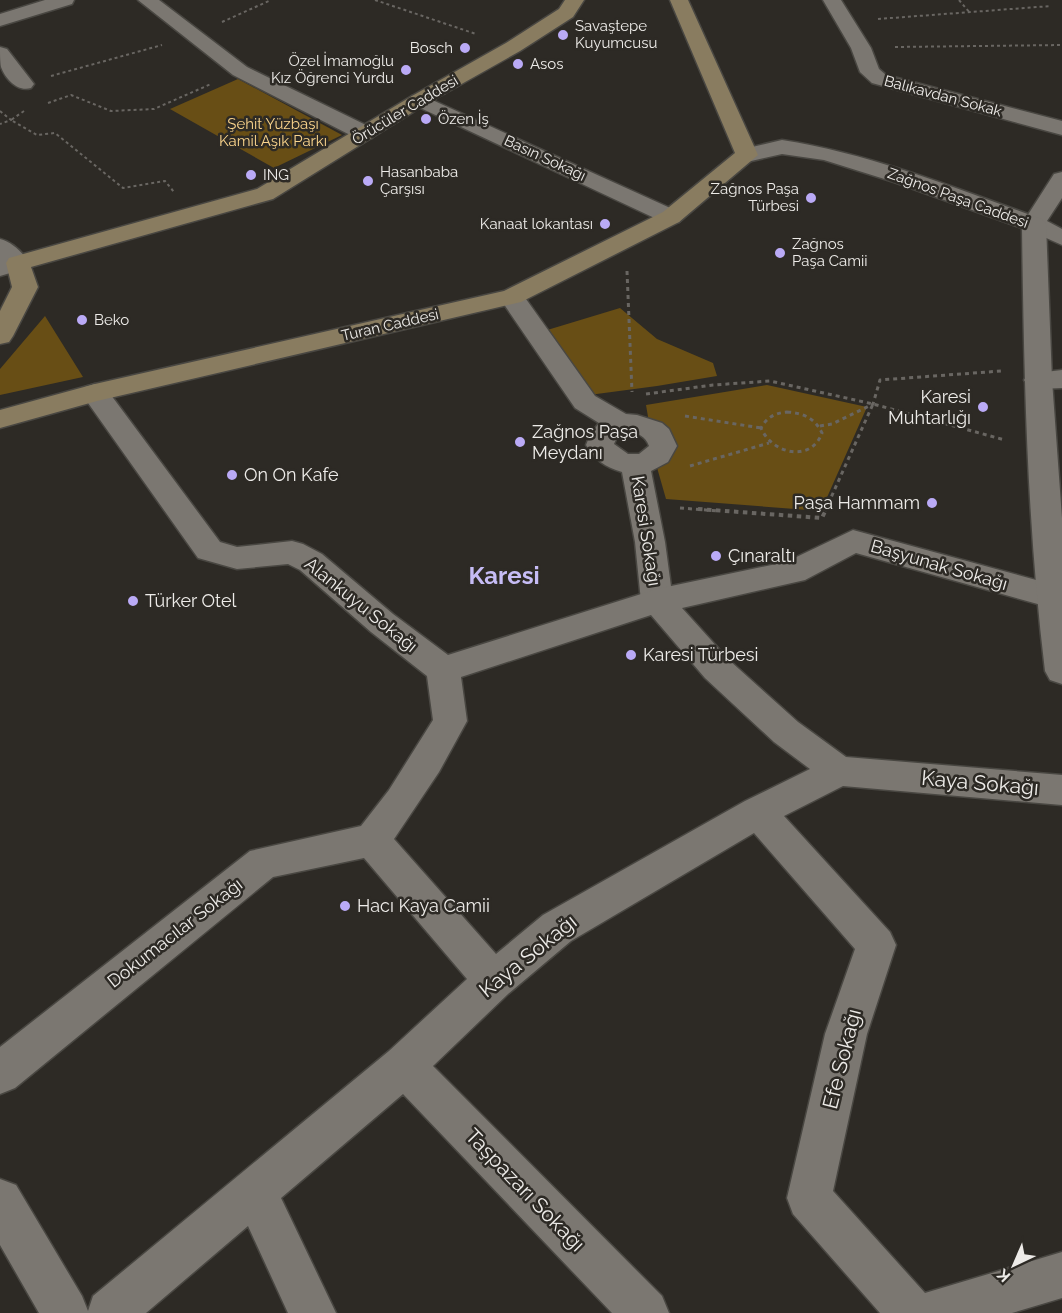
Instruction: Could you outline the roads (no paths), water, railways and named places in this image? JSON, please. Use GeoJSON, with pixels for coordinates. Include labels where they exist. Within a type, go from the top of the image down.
{"type":"FeatureCollection","features":[{"type":"Feature","properties":{"kind":"main road","name":"Örücüler Caddesi"},"geometry":{"type":"LineString","coordinates":[[6,259],[265,194],[418,100],[513,47],[566,13],[575,0]]}},
{"type":"Feature","properties":{"kind":"main road"},"geometry":{"type":"LineString","coordinates":[[682,1],[747,155]]}},
{"type":"Feature","properties":{"kind":"main road","name":"Turan Caddesi"},"geometry":{"type":"LineString","coordinates":[[0,419],[94,393],[512,297],[671,217],[747,155]]}},
{"type":"Feature","properties":{"kind":"main road"},"geometry":{"type":"LineString","coordinates":[[0,336],[25,287],[6,259]]}},
{"type":"Feature","properties":{"kind":"street"},"geometry":{"type":"LineString","coordinates":[[0,20],[65,0]]}},
{"type":"Feature","properties":{"kind":"street"},"geometry":{"type":"LineString","coordinates":[[147,0],[240,71],[364,133]]}},
{"type":"Feature","properties":{"kind":"street","name":"Balıkavdan Sokak"},"geometry":{"type":"LineString","coordinates":[[832,0],[861,48],[870,72],[879,80],[1062,128]]}},
{"type":"Feature","properties":{"kind":"street"},"geometry":{"type":"LineString","coordinates":[[0,53],[24,84]]}},
{"type":"Feature","properties":{"kind":"street","name":"Basın Sokağı"},"geometry":{"type":"LineString","coordinates":[[418,100],[671,217]]}},
{"type":"Feature","properties":{"kind":"street","name":"Zağnos Paşa Caddesi"},"geometry":{"type":"LineString","coordinates":[[747,155],[782,147],[827,154],[902,177],[1034,224],[1050,379],[1054,522],[1052,596],[1062,671]]}},
{"type":"Feature","properties":{"kind":"street"},"geometry":{"type":"LineString","coordinates":[[1062,179],[1034,224],[1062,238]]}},
{"type":"Feature","properties":{"kind":"street"},"geometry":{"type":"LineString","coordinates":[[512,297],[585,402],[629,414],[651,428],[661,439],[663,446],[639,484],[600,445],[606,431],[629,414]]}},
{"type":"Feature","properties":{"kind":"street","name":"Alankuyu Sokağı"},"geometry":{"type":"LineString","coordinates":[[94,393],[209,550],[237,558],[292,552],[311,562],[382,623],[443,670]]}},
{"type":"Feature","properties":{"kind":"street","name":"Karesi Sokağı"},"geometry":{"type":"LineString","coordinates":[[639,484],[650,542],[657,601],[717,669],[786,732],[839,771]]}},
{"type":"Feature","properties":{"kind":"street","name":"Başyunak Sokağı"},"geometry":{"type":"LineString","coordinates":[[657,601],[794,572],[853,541],[1052,596]]}},
{"type":"Feature","properties":{"kind":"street"},"geometry":{"type":"LineString","coordinates":[[494,981],[372,840],[415,782],[450,721],[443,670],[657,601]]}},
{"type":"Feature","properties":{"kind":"street","name":"Kaya Sokağı"},"geometry":{"type":"LineString","coordinates":[[110,1313],[404,1066],[494,981],[557,928],[758,812],[839,771],[1062,789]]}},
{"type":"Feature","properties":{"kind":"street","name":"Efe Sokağı"},"geometry":{"type":"LineString","coordinates":[[758,812],[876,945],[846,1034],[809,1198],[911,1313]]}},
{"type":"Feature","properties":{"kind":"street","name":"Dokumacılar Sokağı"},"geometry":{"type":"LineString","coordinates":[[0,1073],[263,863],[372,840]]}},
{"type":"Feature","properties":{"kind":"street","name":"Taşpazarı Sokağı"},"geometry":{"type":"LineString","coordinates":[[404,1066],[645,1313]]}},
{"type":"Feature","properties":{"kind":"street"},"geometry":{"type":"LineString","coordinates":[[255,1191],[312,1313]]}},
{"type":"Feature","properties":{"kind":"street"},"geometry":{"type":"LineString","coordinates":[[0,1201],[65,1313]]}},
{"type":"Feature","properties":{"kind":"street"},"geometry":{"type":"LineString","coordinates":[[934,1313],[1062,1275]]}},
{"type":"Feature","properties":{"kind":"place","name":"Savaştepe Kuyumcusu"},"geometry":{"type":"Point","coordinates":[563,35]}},
{"type":"Feature","properties":{"kind":"place","name":"Bosch"},"geometry":{"type":"Point","coordinates":[465,48]}},
{"type":"Feature","properties":{"kind":"place","name":"Asos"},"geometry":{"type":"Point","coordinates":[518,64]}},
{"type":"Feature","properties":{"kind":"place","name":"Özel İmamoğlu Kız Öğrenci Yurdu"},"geometry":{"type":"Point","coordinates":[406,70]}},
{"type":"Feature","properties":{"kind":"place","name":"Özen İş"},"geometry":{"type":"Point","coordinates":[426,119]}},
{"type":"Feature","properties":{"kind":"place","name":"ING"},"geometry":{"type":"Point","coordinates":[251,175]}},
{"type":"Feature","properties":{"kind":"place","name":"Hasanbaba Çarşısı"},"geometry":{"type":"Point","coordinates":[368,181]}},
{"type":"Feature","properties":{"kind":"place","name":"Zağnos Paşa Türbesi"},"geometry":{"type":"Point","coordinates":[811,198]}},
{"type":"Feature","properties":{"kind":"place","name":"Kanaat lokantası"},"geometry":{"type":"Point","coordinates":[605,224]}},
{"type":"Feature","properties":{"kind":"place","name":"Zağnos Paşa Camii"},"geometry":{"type":"Point","coordinates":[780,253]}},
{"type":"Feature","properties":{"kind":"place","name":"Beko"},"geometry":{"type":"Point","coordinates":[82,320]}},
{"type":"Feature","properties":{"kind":"place","name":"Karesi Muhtarlığı"},"geometry":{"type":"Point","coordinates":[983,407]}},
{"type":"Feature","properties":{"kind":"place","name":"Zağnos Paşa Meydanı"},"geometry":{"type":"Point","coordinates":[520,442]}},
{"type":"Feature","properties":{"kind":"place","name":"On On Kafe"},"geometry":{"type":"Point","coordinates":[232,475]}},
{"type":"Feature","properties":{"kind":"place","name":"Paşa Hammam"},"geometry":{"type":"Point","coordinates":[932,503]}},
{"type":"Feature","properties":{"kind":"place","name":"Çınaraltı"},"geometry":{"type":"Point","coordinates":[716,556]}},
{"type":"Feature","properties":{"kind":"place","name":"Türker Otel"},"geometry":{"type":"Point","coordinates":[133,601]}},
{"type":"Feature","properties":{"kind":"place","name":"Karesi Türbesi"},"geometry":{"type":"Point","coordinates":[631,655]}},
{"type":"Feature","properties":{"kind":"place","name":"Hacı Kaya Camii"},"geometry":{"type":"Point","coordinates":[345,906]}},
{"type":"Feature","properties":{"kind":"district","name":"Karesi"},"geometry":{"type":"Point","coordinates":[504,576]}},
{"type":"Feature","properties":{"kind":"park label","name":"Şehit Yüzbaşı Kamil Aşık Parkı"},"geometry":{"type":"Point","coordinates":[273,132]}}]}
